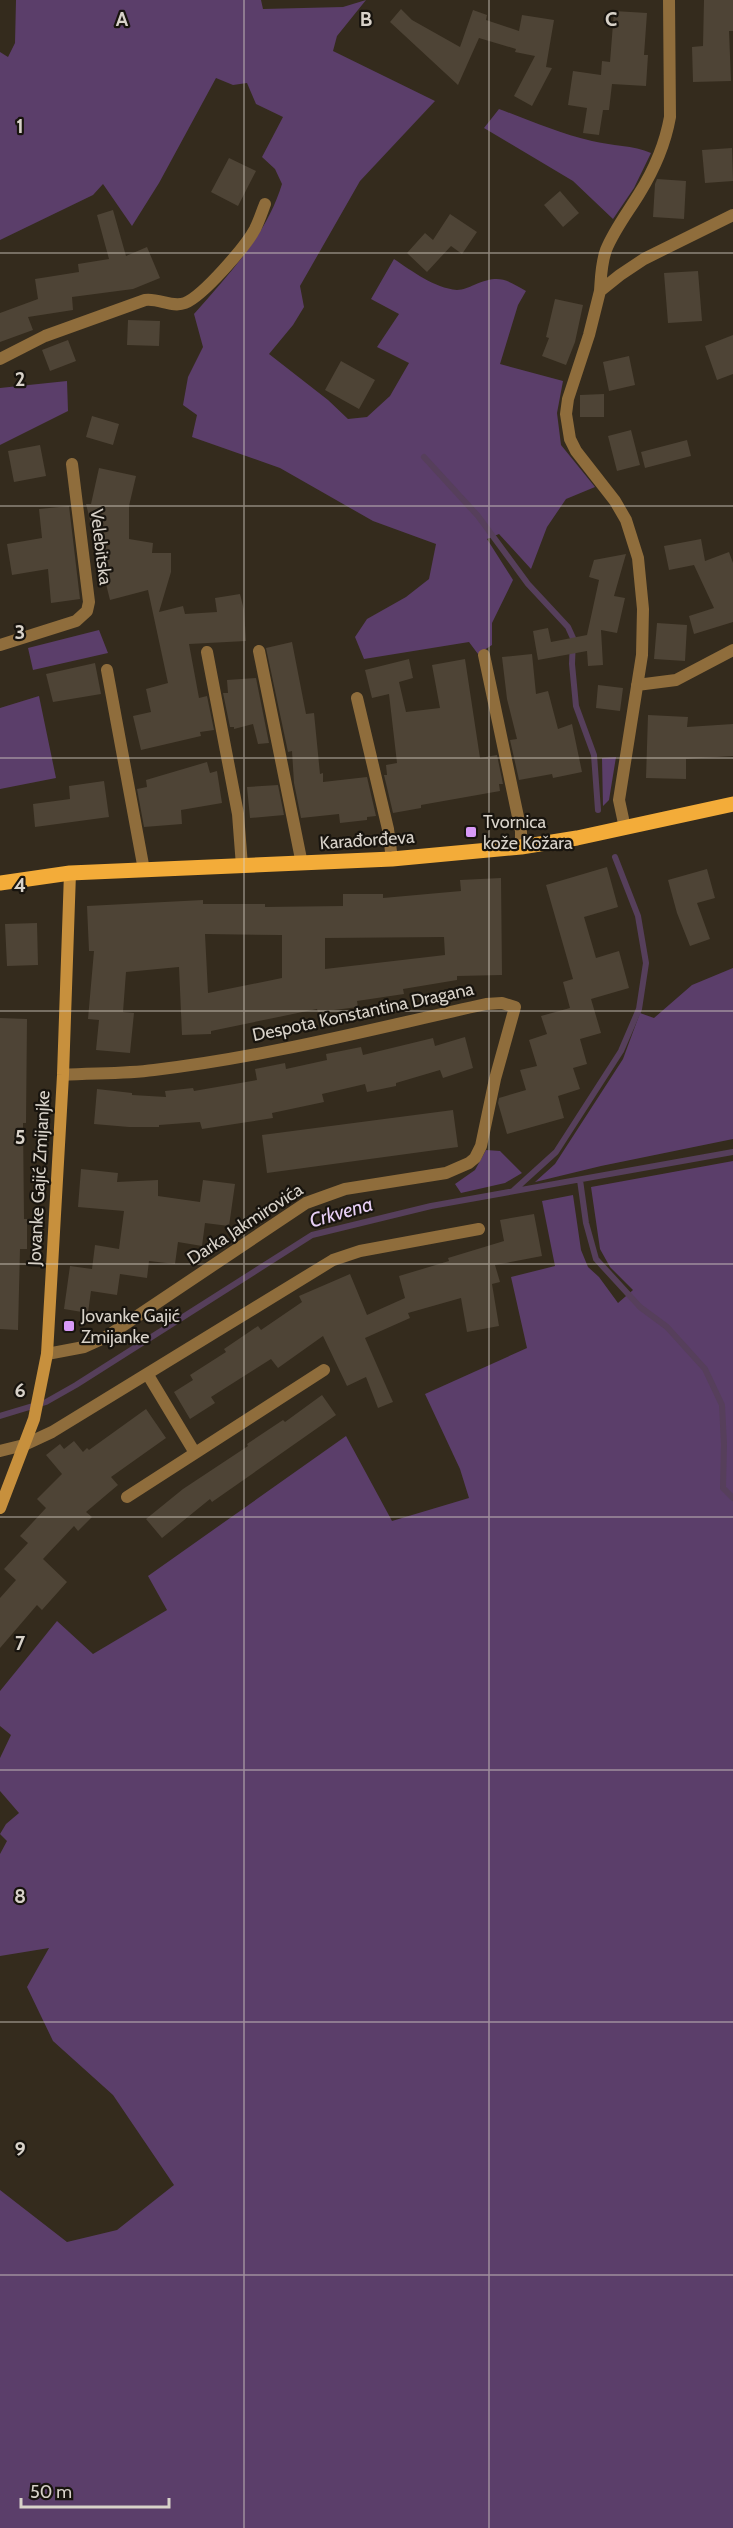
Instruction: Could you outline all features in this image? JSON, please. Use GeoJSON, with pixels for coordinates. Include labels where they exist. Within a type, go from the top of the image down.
{"type":"FeatureCollection","features":[{"type":"Feature","properties":{"kind":"main road","name":"Karađorđeva"},"geometry":{"type":"LineString","coordinates":[[0,884],[70,873],[392,859],[521,847],[625,828],[733,804]]}},
{"type":"Feature","properties":{"kind":"street"},"geometry":{"type":"LineString","coordinates":[[625,828],[619,800],[642,654],[643,609],[635,543],[631,530],[615,501],[576,451],[570,439],[566,414],[568,399],[589,335],[600,291],[601,267],[606,250],[650,176],[667,132],[670,117],[669,0]]}},
{"type":"Feature","properties":{"kind":"street"},"geometry":{"type":"LineString","coordinates":[[0,359],[45,336],[145,300],[159,300],[177,305],[186,303],[208,285],[248,241],[265,204]]}},
{"type":"Feature","properties":{"kind":"street"},"geometry":{"type":"LineString","coordinates":[[600,291],[620,274],[644,260],[733,216]]}},
{"type":"Feature","properties":{"kind":"street","name":"Velebitska"},"geometry":{"type":"LineString","coordinates":[[0,645],[76,621],[87,611],[89,602],[72,464]]}},
{"type":"Feature","properties":{"kind":"street"},"geometry":{"type":"LineString","coordinates":[[637,686],[676,680],[733,650]]}},
{"type":"Feature","properties":{"kind":"street"},"geometry":{"type":"LineString","coordinates":[[259,651],[302,864]]}},
{"type":"Feature","properties":{"kind":"street"},"geometry":{"type":"LineString","coordinates":[[207,652],[238,814],[242,866]]}},
{"type":"Feature","properties":{"kind":"street"},"geometry":{"type":"LineString","coordinates":[[484,655],[521,831],[521,847]]}},
{"type":"Feature","properties":{"kind":"street"},"geometry":{"type":"LineString","coordinates":[[107,670],[144,870]]}},
{"type":"Feature","properties":{"kind":"street"},"geometry":{"type":"LineString","coordinates":[[357,698],[388,829],[392,859]]}},
{"type":"Feature","properties":{"kind":"street","name":"Jovanke Gajić Zmijanjke"},"geometry":{"type":"LineString","coordinates":[[0,1508],[34,1419],[46,1354],[63,1075],[70,873]]}},
{"type":"Feature","properties":{"kind":"street","name":"Despota Konstantina Dragana"},"geometry":{"type":"LineString","coordinates":[[63,1075],[153,1070],[240,1057],[486,1004],[502,1003],[515,1007],[495,1079],[481,1146],[475,1158]]}},
{"type":"Feature","properties":{"kind":"street","name":"Darka Jakmirovića"},"geometry":{"type":"LineString","coordinates":[[46,1354],[84,1347],[114,1333],[306,1203],[345,1189],[446,1173],[463,1167],[475,1158]]}},
{"type":"Feature","properties":{"kind":"street"},"geometry":{"type":"LineString","coordinates":[[0,1451],[24,1445],[52,1432],[346,1254],[479,1229]]}},
{"type":"Feature","properties":{"kind":"street"},"geometry":{"type":"LineString","coordinates":[[128,1497],[324,1370]]}},
{"type":"Feature","properties":{"kind":"street"},"geometry":{"type":"LineString","coordinates":[[148,1375],[195,1452]]}},
{"type":"Feature","properties":{"kind":"shaded area"},"geometry":{"type":"Polygon","coordinates":[[[16,0],[261,0],[263,9],[343,7],[366,0],[337,36],[333,51],[435,101],[360,181],[300,286],[304,307],[293,325],[269,354],[328,400],[348,419],[367,417],[390,396],[409,363],[377,347],[399,314],[371,299],[394,259],[424,278],[448,289],[461,290],[489,280],[501,279],[526,291],[518,305],[500,364],[563,381],[557,413],[561,445],[595,487],[566,499],[547,527],[531,569],[499,534],[487,539],[513,580],[492,623],[492,645],[478,654],[469,642],[364,659],[355,637],[367,619],[406,597],[429,579],[436,544],[373,521],[280,468],[192,437],[197,415],[183,405],[188,377],[203,347],[194,314],[245,254],[266,221],[282,184],[275,169],[262,157],[283,117],[256,104],[247,83],[233,85],[216,78],[159,183],[132,226],[103,184],[93,195],[0,240],[0,52],[8,57],[15,43],[16,0]]]}},
{"type":"Feature","properties":{"kind":"shaded area"},"geometry":{"type":"Polygon","coordinates":[[[499,109],[580,138],[637,148],[651,153],[634,188],[613,219],[573,181],[484,128],[499,109]]]}},
{"type":"Feature","properties":{"kind":"shaded area"},"geometry":{"type":"Polygon","coordinates":[[[67,381],[68,411],[0,445],[0,388],[67,381]]]}},
{"type":"Feature","properties":{"kind":"shaded area"},"geometry":{"type":"Polygon","coordinates":[[[99,630],[108,653],[33,670],[28,648],[99,630]]]}},
{"type":"Feature","properties":{"kind":"shaded area"},"geometry":{"type":"Polygon","coordinates":[[[39,696],[56,778],[0,789],[0,708],[39,696]]]}},
{"type":"Feature","properties":{"kind":"shaded area"},"geometry":{"type":"Polygon","coordinates":[[[616,757],[609,800],[603,806],[602,758],[616,757]]]}},
{"type":"Feature","properties":{"kind":"shaded area"},"geometry":{"type":"Polygon","coordinates":[[[733,968],[733,1139],[535,1182],[555,1164],[623,1059],[640,1013],[654,1018],[692,985],[733,968]]]}},
{"type":"Feature","properties":{"kind":"shaded area"},"geometry":{"type":"Polygon","coordinates":[[[486,1150],[500,1151],[522,1173],[505,1183],[461,1193],[455,1184],[475,1170],[486,1150]]]}},
{"type":"Feature","properties":{"kind":"shaded area"},"geometry":{"type":"Polygon","coordinates":[[[733,1161],[733,2528],[0,2528],[0,2190],[67,2242],[117,2230],[174,2185],[113,2095],[53,2041],[27,1987],[49,1948],[0,1956],[0,1854],[7,1841],[0,1834],[6,1824],[19,1813],[0,1791],[0,1758],[11,1735],[0,1726],[0,1691],[57,1621],[93,1654],[167,1610],[148,1576],[346,1436],[392,1521],[469,1498],[460,1469],[425,1394],[527,1348],[511,1277],[555,1266],[542,1201],[573,1195],[581,1250],[588,1267],[599,1277],[618,1303],[633,1290],[610,1267],[600,1249],[591,1187],[733,1161]]]}},
{"type":"Feature","properties":{"kind":"building"},"geometry":{"type":"Polygon","coordinates":[[[704,0],[733,0],[733,31],[729,31],[731,81],[693,82],[692,47],[703,46],[704,0]]]}},
{"type":"Feature","properties":{"kind":"building"},"geometry":{"type":"Polygon","coordinates":[[[401,9],[412,20],[460,47],[473,10],[487,15],[486,20],[519,31],[522,15],[554,20],[546,67],[552,68],[532,106],[514,96],[535,56],[515,52],[516,49],[479,38],[458,85],[390,22],[401,9]]]}},
{"type":"Feature","properties":{"kind":"building"},"geometry":{"type":"Polygon","coordinates":[[[614,11],[647,13],[644,55],[648,55],[646,86],[612,84],[609,110],[603,110],[599,135],[583,133],[587,108],[568,105],[573,71],[601,75],[602,61],[610,62],[614,11]]]}},
{"type":"Feature","properties":{"kind":"building"},"geometry":{"type":"Polygon","coordinates":[[[732,148],[733,181],[705,183],[702,150],[732,148]]]}},
{"type":"Feature","properties":{"kind":"building"},"geometry":{"type":"Polygon","coordinates":[[[229,158],[256,171],[238,206],[211,192],[229,158]]]}},
{"type":"Feature","properties":{"kind":"building"},"geometry":{"type":"Polygon","coordinates":[[[657,179],[686,181],[684,219],[653,217],[657,179]]]}},
{"type":"Feature","properties":{"kind":"building"},"geometry":{"type":"Polygon","coordinates":[[[560,191],[579,213],[563,227],[544,205],[560,191]]]}},
{"type":"Feature","properties":{"kind":"building"},"geometry":{"type":"Polygon","coordinates":[[[113,210],[126,256],[147,247],[160,278],[133,289],[72,297],[73,310],[28,317],[33,330],[0,342],[0,313],[38,299],[35,279],[79,272],[78,264],[109,259],[97,215],[113,210]]]}},
{"type":"Feature","properties":{"kind":"building"},"geometry":{"type":"Polygon","coordinates":[[[450,214],[477,232],[462,254],[451,246],[427,272],[407,253],[425,233],[433,240],[450,214]]]}},
{"type":"Feature","properties":{"kind":"building"},"geometry":{"type":"Polygon","coordinates":[[[698,271],[702,321],[668,323],[664,273],[698,271]]]}},
{"type":"Feature","properties":{"kind":"building"},"geometry":{"type":"Polygon","coordinates":[[[555,299],[583,305],[575,342],[566,365],[542,356],[549,338],[546,337],[555,299]]]}},
{"type":"Feature","properties":{"kind":"building"},"geometry":{"type":"Polygon","coordinates":[[[128,320],[160,321],[159,346],[127,345],[128,320]]]}},
{"type":"Feature","properties":{"kind":"building"},"geometry":{"type":"Polygon","coordinates":[[[733,335],[733,374],[717,380],[705,346],[733,335]]]}},
{"type":"Feature","properties":{"kind":"building"},"geometry":{"type":"Polygon","coordinates":[[[68,340],[76,361],[50,371],[42,350],[68,340]]]}},
{"type":"Feature","properties":{"kind":"building"},"geometry":{"type":"Polygon","coordinates":[[[629,356],[635,385],[609,391],[603,362],[629,356]]]}},
{"type":"Feature","properties":{"kind":"building"},"geometry":{"type":"Polygon","coordinates":[[[341,361],[375,380],[359,409],[325,390],[341,361]]]}},
{"type":"Feature","properties":{"kind":"building"},"geometry":{"type":"Polygon","coordinates":[[[604,394],[604,417],[580,417],[580,395],[604,394]]]}},
{"type":"Feature","properties":{"kind":"building"},"geometry":{"type":"Polygon","coordinates":[[[92,416],[119,424],[113,445],[86,437],[92,416]]]}},
{"type":"Feature","properties":{"kind":"building"},"geometry":{"type":"Polygon","coordinates":[[[631,430],[640,465],[617,471],[608,436],[631,430]]]}},
{"type":"Feature","properties":{"kind":"building"},"geometry":{"type":"Polygon","coordinates":[[[687,440],[691,456],[645,468],[641,452],[687,440]]]}},
{"type":"Feature","properties":{"kind":"building"},"geometry":{"type":"Polygon","coordinates":[[[40,445],[46,476],[14,482],[8,451],[40,445]]]}},
{"type":"Feature","properties":{"kind":"building"},"geometry":{"type":"Polygon","coordinates":[[[99,468],[136,476],[129,506],[129,539],[153,543],[152,553],[171,553],[171,572],[159,612],[183,606],[185,614],[217,612],[215,598],[240,594],[244,610],[246,641],[189,644],[199,698],[207,696],[214,730],[200,732],[201,736],[141,750],[133,716],[151,712],[146,689],[168,683],[148,590],[110,600],[86,504],[91,504],[99,468]]]}},
{"type":"Feature","properties":{"kind":"building"},"geometry":{"type":"Polygon","coordinates":[[[69,506],[80,599],[51,603],[48,569],[12,575],[7,544],[42,538],[39,509],[69,506]]]}},
{"type":"Feature","properties":{"kind":"building"},"geometry":{"type":"Polygon","coordinates":[[[701,539],[705,561],[729,552],[733,563],[733,622],[694,634],[689,616],[714,608],[694,565],[669,570],[664,546],[701,539]]]}},
{"type":"Feature","properties":{"kind":"building"},"geometry":{"type":"Polygon","coordinates":[[[626,554],[614,596],[625,598],[617,633],[601,630],[603,665],[588,666],[587,651],[538,660],[533,631],[548,628],[551,642],[587,635],[599,580],[589,577],[594,560],[626,554]]]}},
{"type":"Feature","properties":{"kind":"building"},"geometry":{"type":"Polygon","coordinates":[[[657,623],[687,625],[685,661],[654,659],[657,623]]]}},
{"type":"Feature","properties":{"kind":"building"},"geometry":{"type":"Polygon","coordinates":[[[292,642],[306,714],[314,713],[320,774],[323,773],[323,782],[367,777],[376,816],[367,817],[367,820],[340,823],[339,814],[301,818],[294,783],[292,751],[288,752],[266,648],[292,642]]]}},
{"type":"Feature","properties":{"kind":"building"},"geometry":{"type":"Polygon","coordinates":[[[532,654],[536,694],[548,691],[558,729],[572,724],[582,772],[553,778],[552,774],[519,780],[510,740],[517,739],[507,699],[502,657],[532,654]]]}},
{"type":"Feature","properties":{"kind":"building"},"geometry":{"type":"Polygon","coordinates":[[[409,659],[413,678],[399,682],[406,712],[440,708],[432,665],[465,659],[480,758],[497,755],[503,784],[499,784],[500,791],[421,805],[421,808],[393,813],[384,775],[387,775],[386,765],[397,763],[389,694],[372,698],[365,670],[409,659]]]}},
{"type":"Feature","properties":{"kind":"building"},"geometry":{"type":"Polygon","coordinates":[[[95,663],[101,694],[53,702],[46,674],[95,663]]]}},
{"type":"Feature","properties":{"kind":"building"},"geometry":{"type":"Polygon","coordinates":[[[256,678],[269,743],[258,744],[253,724],[234,729],[230,727],[223,693],[228,693],[227,680],[256,678]]]}},
{"type":"Feature","properties":{"kind":"building"},"geometry":{"type":"Polygon","coordinates":[[[598,685],[623,688],[620,711],[596,708],[598,685]]]}},
{"type":"Feature","properties":{"kind":"building"},"geometry":{"type":"Polygon","coordinates":[[[648,715],[688,717],[687,727],[733,724],[733,756],[686,759],[686,779],[646,778],[648,715]]]}},
{"type":"Feature","properties":{"kind":"building"},"geometry":{"type":"Polygon","coordinates":[[[207,762],[210,773],[217,771],[222,803],[181,810],[182,824],[144,827],[137,789],[147,787],[146,780],[207,762]]]}},
{"type":"Feature","properties":{"kind":"building"},"geometry":{"type":"Polygon","coordinates":[[[104,781],[109,817],[35,827],[33,804],[70,799],[69,786],[104,781]]]}},
{"type":"Feature","properties":{"kind":"building"},"geometry":{"type":"Polygon","coordinates":[[[278,785],[284,815],[250,818],[247,787],[278,785]]]}},
{"type":"Feature","properties":{"kind":"building"},"geometry":{"type":"Polygon","coordinates":[[[607,867],[618,907],[584,917],[596,958],[619,951],[629,988],[591,999],[601,1033],[580,1039],[587,1064],[573,1068],[580,1089],[558,1096],[564,1118],[507,1134],[498,1103],[499,1098],[526,1090],[520,1070],[537,1066],[529,1040],[547,1034],[541,1016],[570,1008],[563,982],[573,979],[546,885],[607,867]]]}},
{"type":"Feature","properties":{"kind":"building"},"geometry":{"type":"Polygon","coordinates":[[[707,869],[715,898],[697,903],[710,939],[690,946],[677,913],[668,880],[707,869]]]}},
{"type":"Feature","properties":{"kind":"building"},"geometry":{"type":"Polygon","coordinates":[[[501,878],[502,975],[457,976],[457,980],[403,989],[404,994],[357,1001],[358,1007],[318,1012],[317,1009],[211,1031],[211,1034],[182,1035],[179,967],[126,972],[123,1012],[134,1013],[130,1053],[96,1050],[99,1020],[88,1019],[94,951],[89,951],[87,906],[203,900],[203,904],[265,904],[265,907],[343,906],[343,894],[383,894],[383,898],[461,891],[460,880],[501,878]],[[205,934],[208,993],[282,978],[282,935],[205,934]],[[444,937],[325,938],[325,969],[445,955],[444,937]]]}},
{"type":"Feature","properties":{"kind":"building"},"geometry":{"type":"Polygon","coordinates":[[[37,923],[38,965],[7,966],[5,924],[37,923]]]}},
{"type":"Feature","properties":{"kind":"building"},"geometry":{"type":"Polygon","coordinates":[[[0,1018],[27,1019],[26,1123],[23,1123],[24,1219],[27,1219],[27,1249],[20,1249],[18,1330],[0,1329],[0,1018]]]}},
{"type":"Feature","properties":{"kind":"building"},"geometry":{"type":"Polygon","coordinates":[[[465,1037],[473,1068],[443,1078],[440,1070],[396,1083],[396,1086],[367,1092],[365,1084],[322,1094],[324,1102],[272,1113],[273,1118],[202,1129],[200,1122],[159,1125],[159,1127],[94,1124],[97,1089],[132,1093],[132,1095],[166,1097],[165,1091],[193,1088],[194,1091],[257,1080],[255,1069],[285,1063],[286,1069],[327,1060],[326,1054],[361,1047],[363,1055],[433,1038],[435,1046],[465,1037]]]}},
{"type":"Feature","properties":{"kind":"building"},"geometry":{"type":"Polygon","coordinates":[[[453,1110],[458,1147],[267,1173],[262,1135],[453,1110]]]}},
{"type":"Feature","properties":{"kind":"building"},"geometry":{"type":"Polygon","coordinates":[[[81,1169],[118,1173],[117,1182],[158,1180],[158,1196],[200,1202],[203,1180],[235,1184],[229,1226],[205,1223],[202,1246],[178,1242],[175,1264],[149,1261],[147,1278],[120,1274],[117,1295],[91,1291],[88,1313],[64,1309],[70,1266],[92,1269],[95,1245],[119,1249],[124,1211],[78,1207],[81,1169]]]}},
{"type":"Feature","properties":{"kind":"building"},"geometry":{"type":"Polygon","coordinates":[[[534,1214],[542,1256],[495,1265],[500,1282],[492,1284],[499,1326],[467,1332],[461,1298],[408,1313],[410,1318],[365,1338],[393,1402],[378,1408],[366,1377],[347,1386],[323,1336],[278,1368],[271,1359],[211,1397],[215,1403],[190,1419],[174,1392],[193,1380],[190,1375],[226,1352],[224,1349],[258,1326],[261,1330],[302,1302],[299,1296],[350,1274],[367,1315],[405,1298],[399,1276],[504,1241],[500,1220],[534,1214]]]}},
{"type":"Feature","properties":{"kind":"building"},"geometry":{"type":"Polygon","coordinates":[[[322,1395],[336,1415],[212,1502],[210,1499],[162,1538],[146,1519],[183,1489],[322,1395]]]}},
{"type":"Feature","properties":{"kind":"building"},"geometry":{"type":"Polygon","coordinates":[[[146,1409],[166,1438],[111,1477],[118,1485],[86,1512],[92,1517],[78,1531],[74,1526],[43,1559],[67,1582],[42,1610],[37,1605],[0,1648],[0,1598],[16,1580],[4,1569],[28,1543],[20,1536],[46,1508],[37,1499],[62,1474],[46,1455],[60,1444],[64,1449],[74,1441],[83,1452],[87,1448],[89,1450],[146,1409]]]}},
{"type":"Feature","properties":{"kind":"waterway"},"geometry":{"type":"LineString","coordinates":[[424,457],[478,516],[528,584],[568,627],[573,638],[572,664],[576,706],[594,755],[598,810]]}},
{"type":"Feature","properties":{"kind":"waterway"},"geometry":{"type":"LineString","coordinates":[[513,1191],[556,1152],[621,1051],[639,1009],[646,963],[638,916],[615,857]]}},
{"type":"Feature","properties":{"kind":"waterway","name":"Crkvena"},"geometry":{"type":"LineString","coordinates":[[0,1416],[46,1402],[76,1385],[312,1235],[431,1206],[733,1152]]}},
{"type":"Feature","properties":{"kind":"waterway"},"geometry":{"type":"LineString","coordinates":[[580,1180],[586,1223],[596,1259],[640,1307],[667,1327],[705,1369],[722,1405],[723,1488],[733,1498]]}},
{"type":"Feature","properties":{"kind":"place","name":"Tvornica kože Kožara"},"geometry":{"type":"Point","coordinates":[471,832]}},
{"type":"Feature","properties":{"kind":"place","name":"Jovanke Gajić Zmijanke"},"geometry":{"type":"Point","coordinates":[69,1326]}}]}
